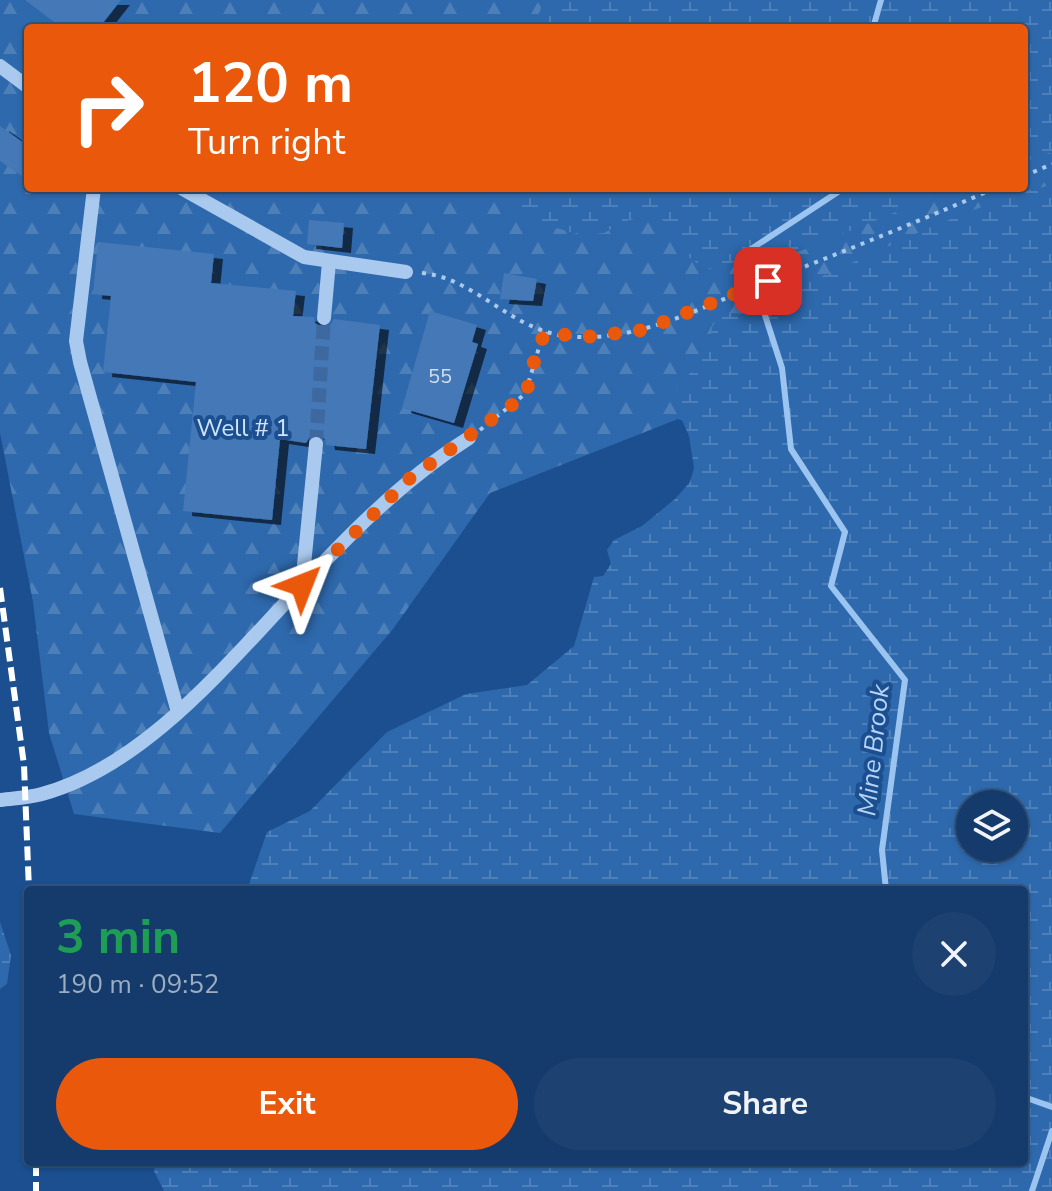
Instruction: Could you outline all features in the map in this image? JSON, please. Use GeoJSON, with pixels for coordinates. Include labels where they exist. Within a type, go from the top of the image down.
{"type":"FeatureCollection","features":[{"type":"Feature","properties":{"kind":"lane"},"geometry":{"type":"LineString","coordinates":[[0,66],[24,84]]}},
{"type":"Feature","properties":{"kind":"lane"},"geometry":{"type":"LineString","coordinates":[[94,192],[76,341],[178,712]]}},
{"type":"Feature","properties":{"kind":"lane"},"geometry":{"type":"LineString","coordinates":[[188,192],[292,252],[329,262],[406,272]]}},
{"type":"Feature","properties":{"kind":"lane"},"geometry":{"type":"LineString","coordinates":[[324,318],[329,262]]}},
{"type":"Feature","properties":{"kind":"lane"},"geometry":{"type":"LineString","coordinates":[[0,800],[41,794],[78,780],[144,740],[178,712],[409,479],[469,438]]}},
{"type":"Feature","properties":{"kind":"lane"},"geometry":{"type":"LineString","coordinates":[[302,585],[316,444]]}},
{"type":"Feature","properties":{"kind":"path"},"geometry":{"type":"LineString","coordinates":[[1028,174],[1052,164]]}},
{"type":"Feature","properties":{"kind":"path"},"geometry":{"type":"LineString","coordinates":[[406,272],[444,276],[462,283],[499,309],[550,332],[586,337],[643,330],[877,239],[987,192]]}},
{"type":"Feature","properties":{"kind":"path"},"geometry":{"type":"LineString","coordinates":[[469,438],[523,397],[529,387],[543,336],[550,332]]}},
{"type":"Feature","properties":{"kind":"green space","name":"Well # 1"},"geometry":{"type":"Polygon","coordinates":[[[0,0],[1052,0],[1052,564],[678,419],[490,493],[393,629],[220,833],[74,814],[49,733],[33,602],[0,433],[0,0]]]}},
{"type":"Feature","properties":{"kind":"green space"},"geometry":{"type":"Polygon","coordinates":[[[543,0],[1052,0],[1052,152],[1028,161],[1028,24],[532,24],[543,0]]]}},
{"type":"Feature","properties":{"kind":"green space"},"geometry":{"type":"Polygon","coordinates":[[[1052,185],[1052,1191],[164,1191],[154,1171],[155,1166],[1028,1166],[1028,886],[248,886],[267,832],[310,811],[387,732],[466,694],[527,685],[574,646],[594,577],[603,576],[611,564],[607,550],[614,540],[642,526],[690,482],[694,468],[689,436],[677,409],[677,389],[708,351],[712,327],[723,312],[743,314],[753,302],[756,285],[748,265],[736,261],[710,269],[700,265],[687,256],[686,239],[655,214],[626,221],[604,233],[580,235],[533,221],[500,192],[945,192],[798,252],[779,270],[780,277],[792,281],[814,280],[926,229],[1014,194],[1052,185]]]}},
{"type":"Feature","properties":{"kind":"green space"},"geometry":{"type":"Polygon","coordinates":[[[0,922],[11,955],[7,984],[0,989],[0,922]]]}},
{"type":"Feature","properties":{"kind":"building"},"geometry":{"type":"Polygon","coordinates":[[[25,0],[121,0],[102,24],[57,24],[25,0]]]}},
{"type":"Feature","properties":{"kind":"building"},"geometry":{"type":"Polygon","coordinates":[[[0,126],[24,143],[24,177],[0,161],[0,126]]]}},
{"type":"Feature","properties":{"kind":"building"},"geometry":{"type":"Polygon","coordinates":[[[309,220],[344,223],[342,248],[307,244],[309,220]]]}},
{"type":"Feature","properties":{"kind":"building"},"geometry":{"type":"Polygon","coordinates":[[[98,242],[214,254],[211,283],[296,291],[293,316],[314,317],[315,323],[322,328],[329,327],[334,319],[380,325],[366,449],[326,445],[325,439],[318,434],[311,435],[306,443],[280,439],[272,520],[183,511],[196,382],[103,372],[111,296],[93,294],[98,242]]]}},
{"type":"Feature","properties":{"kind":"building"},"geometry":{"type":"Polygon","coordinates":[[[504,273],[537,279],[533,301],[500,299],[504,273]]]}},
{"type":"Feature","properties":{"kind":"building"},"geometry":{"type":"Polygon","coordinates":[[[430,311],[477,325],[472,342],[478,344],[454,423],[402,408],[430,311]]]}},
{"type":"Feature","properties":{"kind":"waterway","name":"Mine Brook"},"geometry":{"type":"LineString","coordinates":[[874,24],[881,0]]}},
{"type":"Feature","properties":{"kind":"waterway","name":"Mine Brook"},"geometry":{"type":"LineString","coordinates":[[838,192],[745,253],[782,368],[791,449],[845,532],[831,586],[905,680],[882,850],[886,886]]}},
{"type":"Feature","properties":{"kind":"waterway","name":"Mine Brook"},"geometry":{"type":"LineString","coordinates":[[1028,1098],[1052,1107]]}},
{"type":"Feature","properties":{"kind":"waterway","name":"Mine Brook"},"geometry":{"type":"LineString","coordinates":[[1032,1191],[1052,1131]]}},
{"type":"Feature","properties":{"kind":"tunnel"},"geometry":{"type":"LineString","coordinates":[[316,444],[324,318]]}},
{"type":"Feature","properties":{"kind":"railway"},"geometry":{"type":"LineString","coordinates":[[0,588],[24,765],[29,886]]}},
{"type":"Feature","properties":{"kind":"railway"},"geometry":{"type":"LineString","coordinates":[[36,1166],[36,1191]]}},
{"type":"Feature","properties":{"kind":"route"},"geometry":{"type":"LineString","coordinates":[[302,585],[409,479],[523,397],[529,387],[541,341],[547,333],[586,337],[643,330],[768,281]]}}]}
